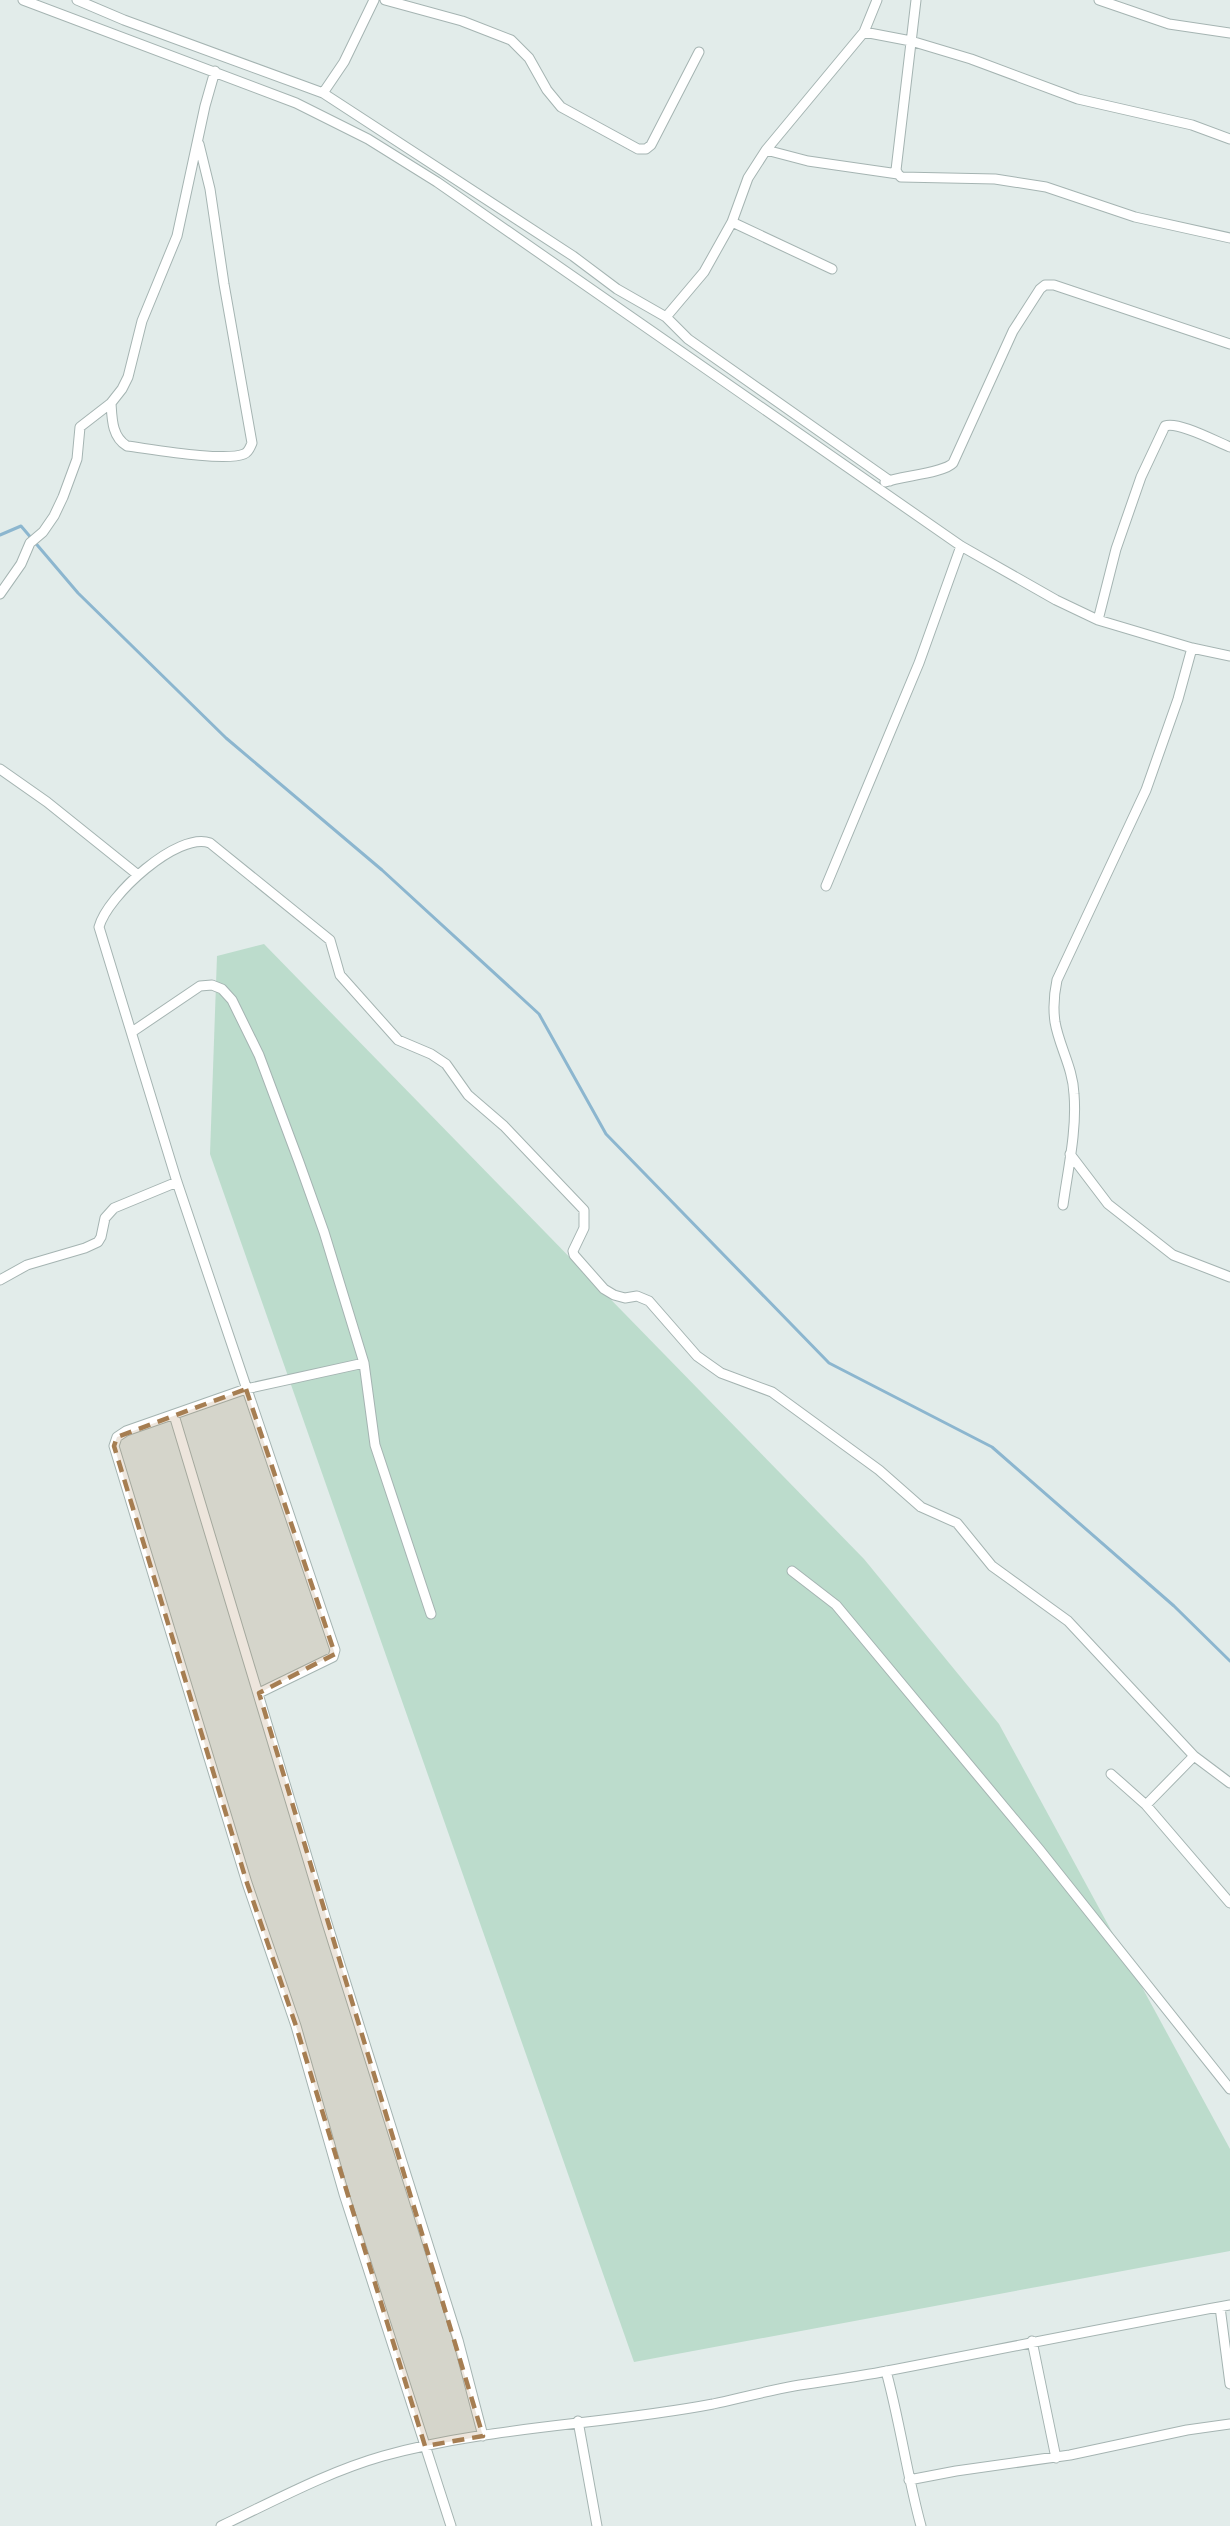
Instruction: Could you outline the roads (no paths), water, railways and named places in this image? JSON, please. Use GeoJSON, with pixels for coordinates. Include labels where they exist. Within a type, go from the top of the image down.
{"type":"FeatureCollection","features":[{"type":"Feature","properties":{"kind":"street"},"geometry":{"type":"LineString","coordinates":[[23,0],[296,103],[368,139],[417,170],[877,485],[961,546],[1056,600],[1098,620],[1192,648],[1230,656]]}},
{"type":"Feature","properties":{"kind":"street"},"geometry":{"type":"LineString","coordinates":[[77,0],[124,20],[323,93],[464,182],[573,256],[617,289],[666,317],[688,339],[890,481]]}},
{"type":"Feature","properties":{"kind":"street"},"geometry":{"type":"LineString","coordinates":[[323,93],[344,62],[374,0]]}},
{"type":"Feature","properties":{"kind":"street"},"geometry":{"type":"LineString","coordinates":[[385,0],[462,21],[511,40],[529,58],[547,90],[561,106],[638,149],[646,149],[651,145],[699,52]]}},
{"type":"Feature","properties":{"kind":"street"},"geometry":{"type":"LineString","coordinates":[[666,317],[704,272],[732,222],[748,178],[766,150],[864,32],[877,0]]}},
{"type":"Feature","properties":{"kind":"street"},"geometry":{"type":"LineString","coordinates":[[898,174],[896,170],[916,0]]}},
{"type":"Feature","properties":{"kind":"street"},"geometry":{"type":"LineString","coordinates":[[1099,0],[1169,24],[1230,33]]}},
{"type":"Feature","properties":{"kind":"street"},"geometry":{"type":"LineString","coordinates":[[864,32],[911,41],[971,59],[1078,99],[1192,125],[1230,139]]}},
{"type":"Feature","properties":{"kind":"street"},"geometry":{"type":"LineString","coordinates":[[0,594],[21,564],[30,543],[43,532],[63,497],[77,459],[80,427],[84,421],[111,403],[128,377],[142,321],[177,236],[215,71]]}},
{"type":"Feature","properties":{"kind":"street"},"geometry":{"type":"LineString","coordinates":[[111,403],[114,431],[121,442],[127,446],[169,452],[220,455],[243,454],[249,450],[252,443],[211,198],[198,142]]}},
{"type":"Feature","properties":{"kind":"street"},"geometry":{"type":"LineString","coordinates":[[766,150],[808,161],[898,174],[901,177],[995,179],[1046,186],[1135,217],[1230,238]]}},
{"type":"Feature","properties":{"kind":"street"},"geometry":{"type":"LineString","coordinates":[[732,222],[832,269]]}},
{"type":"Feature","properties":{"kind":"street"},"geometry":{"type":"LineString","coordinates":[[877,485],[902,476],[941,470],[953,463],[1013,331],[1040,289],[1045,285],[1054,285],[1230,344]]}},
{"type":"Feature","properties":{"kind":"street"},"geometry":{"type":"LineString","coordinates":[[1098,620],[1116,549],[1142,477],[1165,426],[1178,425],[1230,447]]}},
{"type":"Feature","properties":{"kind":"street"},"geometry":{"type":"LineString","coordinates":[[826,886],[919,663],[961,546]]}},
{"type":"Feature","properties":{"kind":"street"},"geometry":{"type":"LineString","coordinates":[[1063,1205],[1070,1154],[1074,1093],[1069,1061],[1055,1023],[1054,996],[1057,980],[1146,790],[1178,699],[1192,648]]}},
{"type":"Feature","properties":{"kind":"street"},"geometry":{"type":"LineString","coordinates":[[0,769],[47,802],[138,875]]}},
{"type":"Feature","properties":{"kind":"street"},"geometry":{"type":"LineString","coordinates":[[259,1693],[335,1654],[177,1182],[99,927],[101,916],[146,868],[190,842],[203,841],[210,843],[330,940],[340,975],[398,1040],[431,1054],[446,1064],[468,1095],[504,1125],[584,1210],[584,1228],[573,1251],[574,1255],[604,1289],[625,1298],[637,1296],[649,1300],[697,1356],[713,1368],[772,1392],[879,1470],[921,1507],[957,1523],[992,1566],[1068,1621],[1194,1756],[1230,1782]]}},
{"type":"Feature","properties":{"kind":"street"},"geometry":{"type":"LineString","coordinates":[[132,1032],[200,986],[212,985],[222,989],[232,1000],[259,1055],[324,1232],[364,1363],[375,1445],[430,1614]]}},
{"type":"Feature","properties":{"kind":"street"},"geometry":{"type":"LineString","coordinates":[[1070,1154],[1108,1204],[1173,1255],[1230,1277]]}},
{"type":"Feature","properties":{"kind":"street"},"geometry":{"type":"LineString","coordinates":[[0,1280],[27,1265],[98,1242],[105,1218],[114,1208],[177,1182]]}},
{"type":"Feature","properties":{"kind":"street"},"geometry":{"type":"LineString","coordinates":[[364,1363],[246,1389],[126,1431],[117,1437],[114,1446],[247,1883],[296,2026],[344,2194],[451,2526]]}},
{"type":"Feature","properties":{"kind":"street"},"geometry":{"type":"LineString","coordinates":[[174,1415],[327,1923],[458,2340],[483,2436]]}},
{"type":"Feature","properties":{"kind":"street"},"geometry":{"type":"LineString","coordinates":[[792,1570],[836,1605],[1039,1848],[1230,2089]]}},
{"type":"Feature","properties":{"kind":"street"},"geometry":{"type":"LineString","coordinates":[[1146,1805],[1194,1756]]}},
{"type":"Feature","properties":{"kind":"street"},"geometry":{"type":"LineString","coordinates":[[1111,1774],[1146,1805],[1230,1903]]}},
{"type":"Feature","properties":{"kind":"street"},"geometry":{"type":"LineString","coordinates":[[221,2526],[318,2480],[382,2456],[425,2446],[578,2421],[627,2418],[1230,2305]]}},
{"type":"Feature","properties":{"kind":"street"},"geometry":{"type":"LineString","coordinates":[[1220,2307],[1230,2384]]}},
{"type":"Feature","properties":{"kind":"street"},"geometry":{"type":"LineString","coordinates":[[1032,2341],[1056,2458]]}},
{"type":"Feature","properties":{"kind":"street"},"geometry":{"type":"LineString","coordinates":[[886,2371],[921,2526]]}},
{"type":"Feature","properties":{"kind":"street"},"geometry":{"type":"LineString","coordinates":[[578,2421],[597,2526]]}},
{"type":"Feature","properties":{"kind":"street"},"geometry":{"type":"LineString","coordinates":[[909,2480],[956,2471],[1056,2458],[1187,2430],[1230,2424]]}},
{"type":"Feature","properties":{"kind":"waterway"},"geometry":{"type":"LineString","coordinates":[[0,535],[21,526],[78,593],[226,738],[382,870],[539,1014],[606,1134],[829,1363],[992,1447],[1174,1606],[1230,1661]]}}]}
